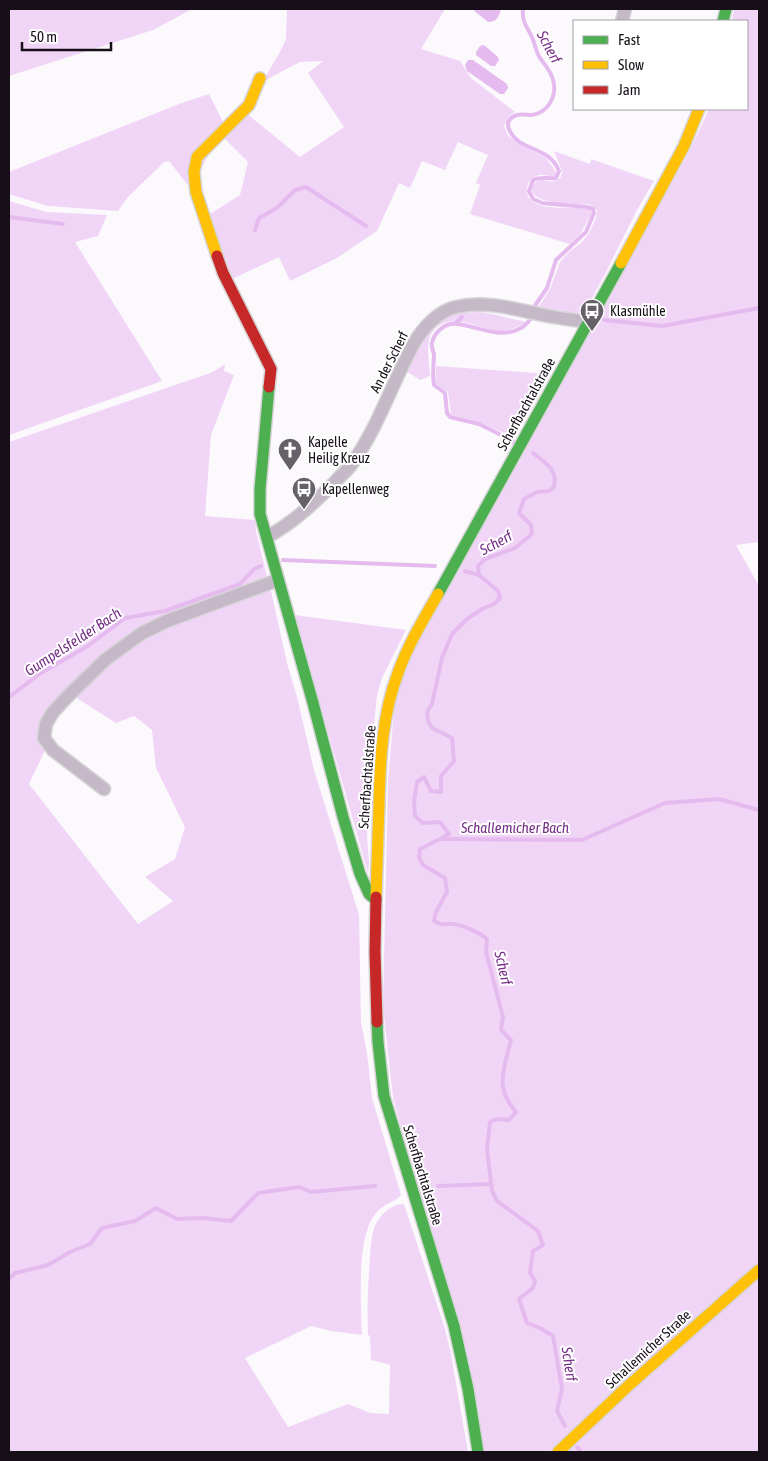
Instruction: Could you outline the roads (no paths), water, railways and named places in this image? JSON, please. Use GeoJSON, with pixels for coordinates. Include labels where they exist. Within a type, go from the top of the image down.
{"type":"FeatureCollection","features":[{"type":"Feature","properties":{"kind":"main road"},"geometry":{"type":"LineString","coordinates":[[260,78],[249,105],[198,157],[194,172],[196,192],[223,272],[271,369],[260,489],[260,514],[268,537],[343,818],[360,874],[369,894],[376,900]]}},
{"type":"Feature","properties":{"kind":"main road","name":"Scherfbachtalstraße"},"geometry":{"type":"LineString","coordinates":[[478,1452],[473,1414],[458,1340],[384,1096],[377,1008],[376,900],[383,735],[390,698],[407,649],[589,322],[684,146],[699,110]]}},
{"type":"Feature","properties":{"kind":"main road","name":"Schallemicher Straße"},"geometry":{"type":"LineString","coordinates":[[558,1452],[627,1387],[759,1270]]}},
{"type":"Feature","properties":{"kind":"street","name":"An der Scherf"},"geometry":{"type":"LineString","coordinates":[[268,537],[299,515],[350,466],[371,432],[414,343],[436,317],[446,310],[482,304],[589,322]]}},
{"type":"Feature","properties":{"kind":"street"},"geometry":{"type":"LineString","coordinates":[[104,789],[52,750],[44,738],[46,724],[53,712],[105,660],[142,634],[167,621],[278,580]]}},
{"type":"Feature","properties":{"kind":"waterway","name":"Scherf"},"geometry":{"type":"LineString","coordinates":[[523,9],[524,20],[537,53],[553,78],[554,92],[544,110],[532,115],[515,116],[509,120],[508,126],[513,136],[519,142],[548,157],[559,171],[556,178],[533,180],[529,191],[533,199],[542,203],[587,207],[593,209],[594,213],[586,232],[556,260],[547,288],[534,307]]}},
{"type":"Feature","properties":{"kind":"waterway"},"geometry":{"type":"LineString","coordinates":[[255,230],[259,218],[277,208],[295,190],[306,187],[366,226]]}},
{"type":"Feature","properties":{"kind":"waterway"},"geometry":{"type":"LineString","coordinates":[[9,217],[63,224]]}},
{"type":"Feature","properties":{"kind":"waterway"},"geometry":{"type":"LineString","coordinates":[[604,320],[662,326],[759,308]]}},
{"type":"Feature","properties":{"kind":"waterway","name":"Scherf"},"geometry":{"type":"LineString","coordinates":[[456,323],[462,317]]}},
{"type":"Feature","properties":{"kind":"waterway","name":"Scherf"},"geometry":{"type":"LineString","coordinates":[[515,443],[479,424],[450,417],[447,413],[445,393],[434,385],[434,354],[432,344],[435,335],[445,326],[457,324],[505,333],[521,328],[531,318]]}},
{"type":"Feature","properties":{"kind":"waterway","name":"Scherf"},"geometry":{"type":"LineString","coordinates":[[533,453],[550,467],[554,476],[554,487],[549,491],[537,492],[524,499],[519,513],[531,525],[532,534],[515,548],[485,559],[478,566],[479,575],[498,591],[500,598],[494,604],[467,619],[452,634],[442,658],[432,704],[427,712],[428,721],[432,728],[452,738],[454,761],[441,776],[441,792],[431,791],[424,777],[417,782],[414,802],[415,816],[423,823],[440,822],[449,834],[420,849],[419,857],[423,865],[445,878],[447,892],[436,912],[434,921],[462,926],[487,939],[486,952],[503,1017],[501,1030],[511,1040],[504,1069],[503,1086],[509,1103],[516,1112],[509,1120],[497,1119],[490,1122],[487,1149],[492,1191],[497,1201],[538,1231],[543,1245],[533,1251],[530,1273],[535,1281],[533,1288],[519,1299],[527,1323],[553,1336],[562,1389],[557,1411],[565,1426]]}},
{"type":"Feature","properties":{"kind":"waterway","name":"Gumpelsfelder Bach"},"geometry":{"type":"LineString","coordinates":[[283,560],[435,566]]}},
{"type":"Feature","properties":{"kind":"waterway","name":"Gumpelsfelder Bach"},"geometry":{"type":"LineString","coordinates":[[9,697],[41,673],[88,646],[125,618],[165,611],[240,584],[254,569],[261,566]]}},
{"type":"Feature","properties":{"kind":"waterway","name":"Gumpelsfelder Bach"},"geometry":{"type":"LineString","coordinates":[[465,571],[479,575]]}},
{"type":"Feature","properties":{"kind":"waterway","name":"Schallemicher Bach"},"geometry":{"type":"LineString","coordinates":[[441,839],[582,840],[665,803],[719,799],[759,810]]}},
{"type":"Feature","properties":{"kind":"waterway"},"geometry":{"type":"LineString","coordinates":[[438,1186],[491,1184]]}},
{"type":"Feature","properties":{"kind":"waterway"},"geometry":{"type":"LineString","coordinates":[[9,1279],[15,1273],[48,1265],[70,1252],[90,1244],[102,1228],[135,1221],[156,1208],[177,1219],[203,1218],[231,1221],[258,1193],[299,1187],[311,1192],[375,1186]]}},
{"type":"Feature","properties":{"kind":"waterway","name":"Scherf"},"geometry":{"type":"LineString","coordinates":[[577,1447],[581,1452]]}},
{"type":"Feature","properties":{"kind":"place","name":"Klasmühle"},"geometry":{"type":"Point","coordinates":[592,332]}},
{"type":"Feature","properties":{"kind":"place","name":"Kapelle Heilig Kreuz"},"geometry":{"type":"Point","coordinates":[290,471]}},
{"type":"Feature","properties":{"kind":"place","name":"Kapellenweg"},"geometry":{"type":"Point","coordinates":[304,510]}}]}
